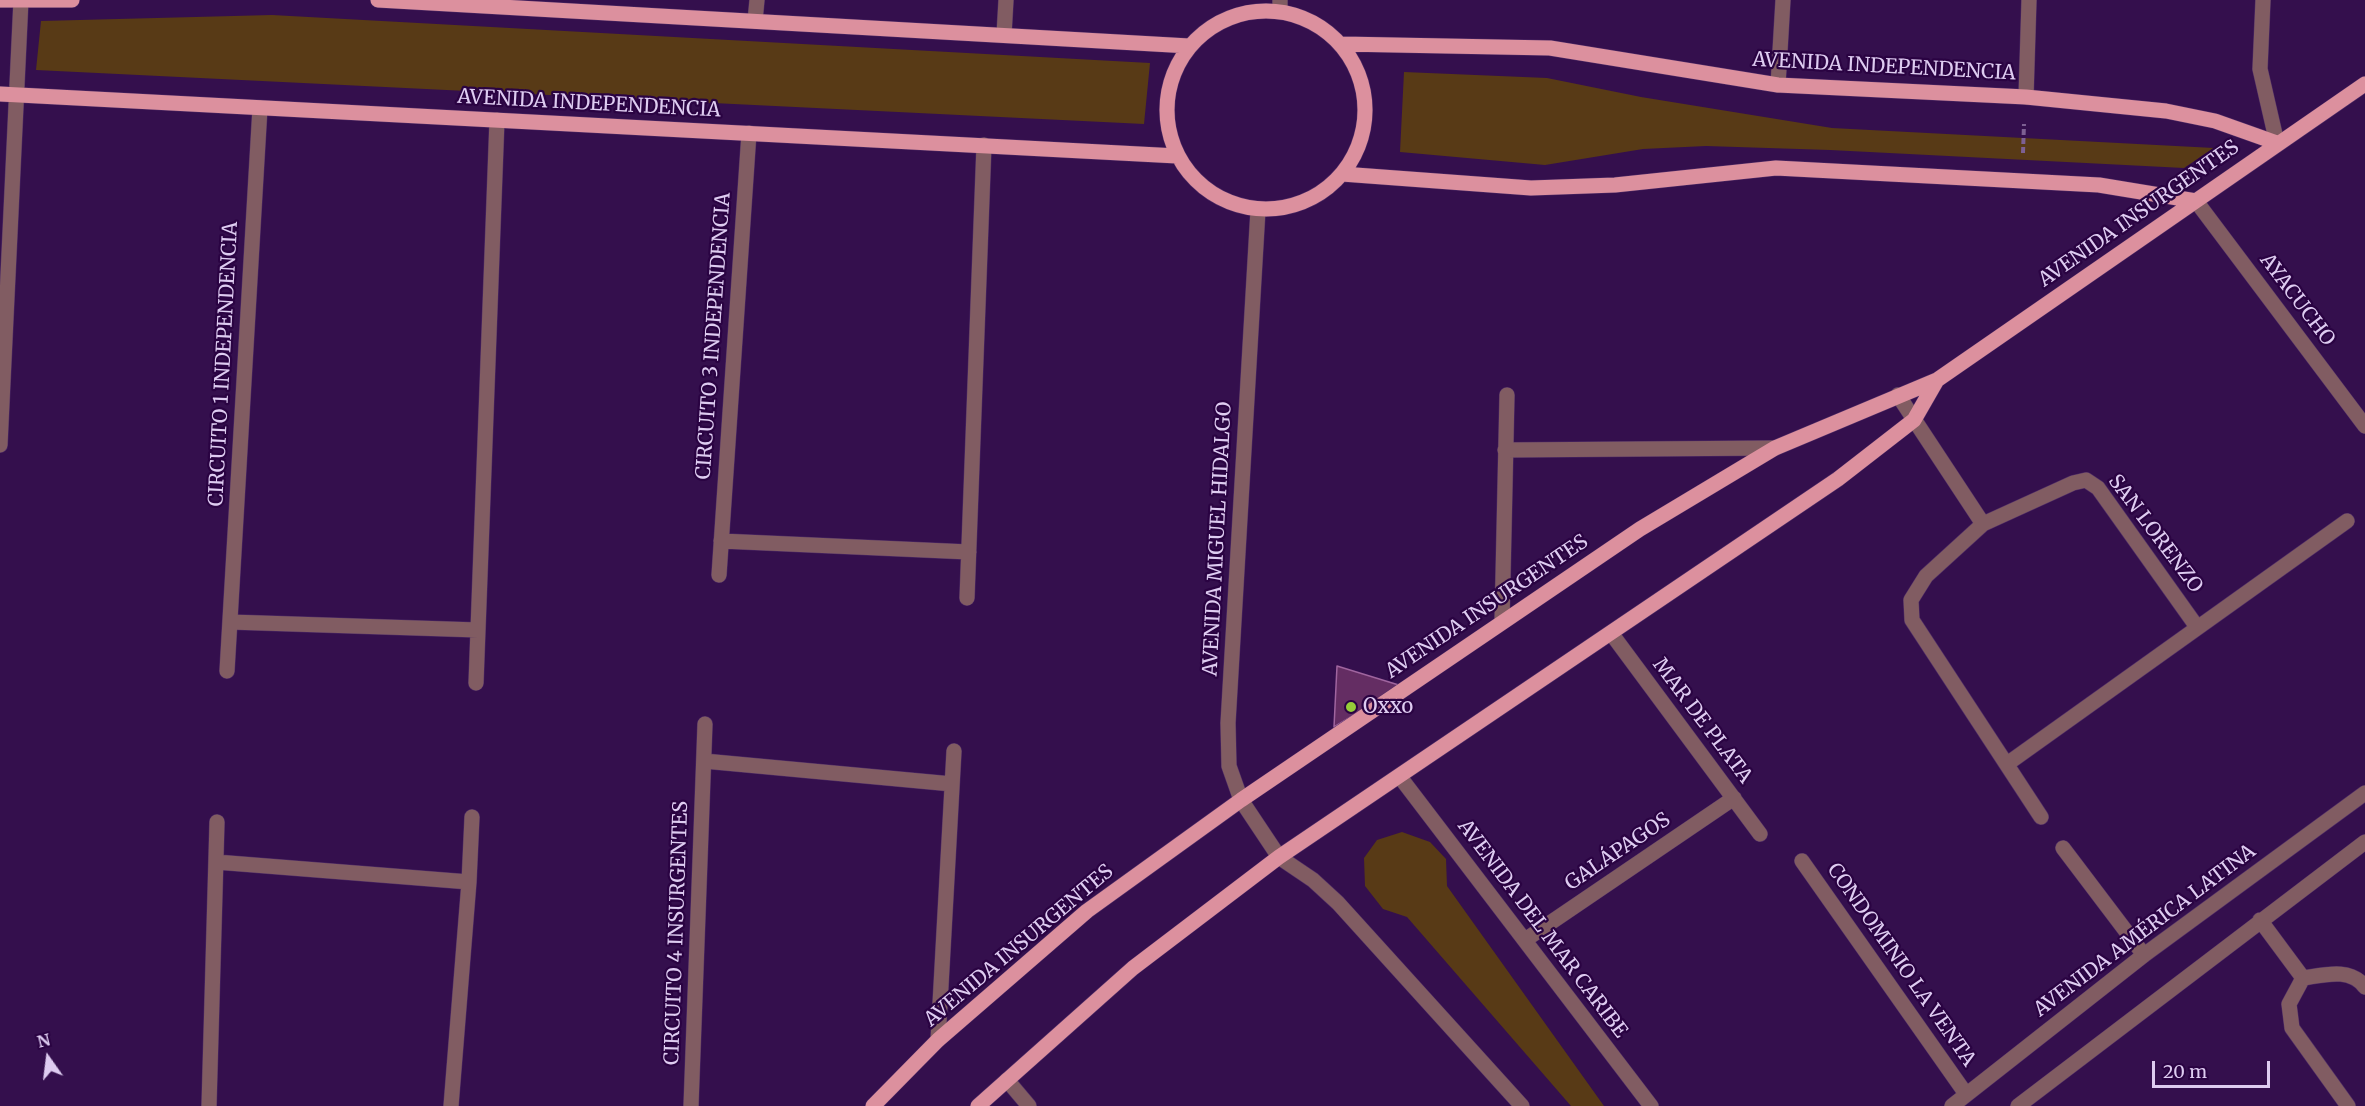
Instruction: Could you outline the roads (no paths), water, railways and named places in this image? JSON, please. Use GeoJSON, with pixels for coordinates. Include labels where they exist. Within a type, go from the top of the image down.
{"type":"FeatureCollection","features":[{"type":"Feature","properties":{"kind":"main road"},"geometry":{"type":"LineString","coordinates":[[0,0],[72,0]]}},
{"type":"Feature","properties":{"kind":"main road"},"geometry":{"type":"LineString","coordinates":[[378,0],[516,4],[755,21],[1189,46]]}},
{"type":"Feature","properties":{"kind":"main road"},"geometry":{"type":"LineString","coordinates":[[1280,6],[1314,22],[1342,44],[1360,75],[1366,109],[1360,144],[1342,174],[1304,202],[1258,210],[1225,202],[1197,183],[1177,156],[1166,119],[1170,80],[1189,46],[1214,24],[1246,12],[1280,6]]}},
{"type":"Feature","properties":{"kind":"main road","name":"AVENIDA INDEPENDENCIA"},"geometry":{"type":"LineString","coordinates":[[1342,44],[1550,48],[1778,85],[2026,97],[2166,111],[2215,121],[2277,143]]}},
{"type":"Feature","properties":{"kind":"main road","name":"AVENIDA INSURGENTES"},"geometry":{"type":"LineString","coordinates":[[873,1106],[938,1040],[1087,911],[1241,800],[1640,529],[1775,448],[1936,380],[2365,84]]}},
{"type":"Feature","properties":{"kind":"main road","name":"AVENIDA INDEPENDENCIA"},"geometry":{"type":"LineString","coordinates":[[8,94],[1177,156]]}},
{"type":"Feature","properties":{"kind":"main road"},"geometry":{"type":"LineString","coordinates":[[1342,174],[1531,188],[1615,185],[1776,168],[2099,185],[2196,201]]}},
{"type":"Feature","properties":{"kind":"main road","name":"AVENIDA INSURGENTES"},"geometry":{"type":"LineString","coordinates":[[978,1106],[1133,968],[1279,857],[1838,479],[1914,420],[1936,380]]}},
{"type":"Feature","properties":{"kind":"street"},"geometry":{"type":"LineString","coordinates":[[755,21],[756,0]]}},
{"type":"Feature","properties":{"kind":"street"},"geometry":{"type":"LineString","coordinates":[[1004,35],[1006,0]]}},
{"type":"Feature","properties":{"kind":"street"},"geometry":{"type":"LineString","coordinates":[[1778,85],[1783,0]]}},
{"type":"Feature","properties":{"kind":"street"},"geometry":{"type":"LineString","coordinates":[[2026,97],[2029,0]]}},
{"type":"Feature","properties":{"kind":"street"},"geometry":{"type":"LineString","coordinates":[[2263,0],[2260,69],[2277,143]]}},
{"type":"Feature","properties":{"kind":"street"},"geometry":{"type":"LineString","coordinates":[[0,445],[8,94],[21,1]]}},
{"type":"Feature","properties":{"kind":"street","name":"CIRCUITO 1 INDEPENDENCIA"},"geometry":{"type":"LineString","coordinates":[[227,671],[260,108]]}},
{"type":"Feature","properties":{"kind":"street"},"geometry":{"type":"LineString","coordinates":[[476,683],[497,120]]}},
{"type":"Feature","properties":{"kind":"street","name":"CIRCUITO 3 INDEPENDENCIA"},"geometry":{"type":"LineString","coordinates":[[719,575],[749,134]]}},
{"type":"Feature","properties":{"kind":"street"},"geometry":{"type":"LineString","coordinates":[[967,598],[984,146]]}},
{"type":"Feature","properties":{"kind":"street","name":"AYACUCHO"},"geometry":{"type":"LineString","coordinates":[[2196,201],[2365,426]]}},
{"type":"Feature","properties":{"kind":"street","name":"AVENIDA MIGUEL HIDALGO"},"geometry":{"type":"LineString","coordinates":[[1258,210],[1228,723],[1229,766],[1241,800],[1279,857]]}},
{"type":"Feature","properties":{"kind":"street"},"geometry":{"type":"LineString","coordinates":[[1502,622],[1508,395]]}},
{"type":"Feature","properties":{"kind":"street"},"geometry":{"type":"LineString","coordinates":[[1898,395],[1983,524]]}},
{"type":"Feature","properties":{"kind":"street"},"geometry":{"type":"LineString","coordinates":[[1505,450],[1775,448]]}},
{"type":"Feature","properties":{"kind":"street","name":"SAN LORENZO"},"geometry":{"type":"LineString","coordinates":[[2041,817],[1912,620],[1911,600],[1926,576],[1983,524],[2073,483],[2086,480],[2098,488],[2197,627]]}},
{"type":"Feature","properties":{"kind":"street","name":"SAN LORENZO"},"geometry":{"type":"LineString","coordinates":[[2007,764],[2347,521]]}},
{"type":"Feature","properties":{"kind":"street"},"geometry":{"type":"LineString","coordinates":[[721,541],[969,552]]}},
{"type":"Feature","properties":{"kind":"street"},"geometry":{"type":"LineString","coordinates":[[230,622],[478,630]]}},
{"type":"Feature","properties":{"kind":"street","name":"MAR DE PLATA"},"geometry":{"type":"LineString","coordinates":[[1611,633],[1760,834]]}},
{"type":"Feature","properties":{"kind":"street","name":"CIRCUITO 4 INSURGENTES"},"geometry":{"type":"LineString","coordinates":[[691,1106],[705,724]]}},
{"type":"Feature","properties":{"kind":"street"},"geometry":{"type":"LineString","coordinates":[[938,1040],[954,751]]}},
{"type":"Feature","properties":{"kind":"street"},"geometry":{"type":"LineString","coordinates":[[704,761],[952,784]]}},
{"type":"Feature","properties":{"kind":"street","name":"AVENIDA DEL MAR CARIBE"},"geometry":{"type":"LineString","coordinates":[[1400,777],[1651,1106]]}},
{"type":"Feature","properties":{"kind":"street","name":"AVENIDA AMÉRICA LATINA"},"geometry":{"type":"LineString","coordinates":[[1952,1106],[2144,955],[2365,793]]}},
{"type":"Feature","properties":{"kind":"street","name":"GALÁPAGOS"},"geometry":{"type":"LineString","coordinates":[[1525,940],[1734,798]]}},
{"type":"Feature","properties":{"kind":"street"},"geometry":{"type":"LineString","coordinates":[[451,1106],[472,817]]}},
{"type":"Feature","properties":{"kind":"street"},"geometry":{"type":"LineString","coordinates":[[210,1106],[217,822]]}},
{"type":"Feature","properties":{"kind":"street"},"geometry":{"type":"LineString","coordinates":[[2025,1104],[2260,920],[2365,842]]}},
{"type":"Feature","properties":{"kind":"street"},"geometry":{"type":"LineString","coordinates":[[2064,848],[2144,955]]}},
{"type":"Feature","properties":{"kind":"street"},"geometry":{"type":"LineString","coordinates":[[1279,857],[1313,880],[1338,903],[1522,1106]]}},
{"type":"Feature","properties":{"kind":"street","name":"CONDOMINIO LA VENTA"},"geometry":{"type":"LineString","coordinates":[[1802,861],[1966,1094]]}},
{"type":"Feature","properties":{"kind":"street"},"geometry":{"type":"LineString","coordinates":[[216,862],[469,882]]}},
{"type":"Feature","properties":{"kind":"street"},"geometry":{"type":"LineString","coordinates":[[2260,920],[2303,978]]}},
{"type":"Feature","properties":{"kind":"street"},"geometry":{"type":"LineString","coordinates":[[2303,978],[2338,972],[2361,982],[2365,987]]}},
{"type":"Feature","properties":{"kind":"street"},"geometry":{"type":"LineString","coordinates":[[2303,978],[2289,1005],[2292,1028],[2348,1106]]}},
{"type":"Feature","properties":{"kind":"street"},"geometry":{"type":"LineString","coordinates":[[1007,1080],[1029,1106]]}},
{"type":"Feature","properties":{"kind":"place","name":"Oxxo"},"geometry":{"type":"Point","coordinates":[1351,707]}}]}
